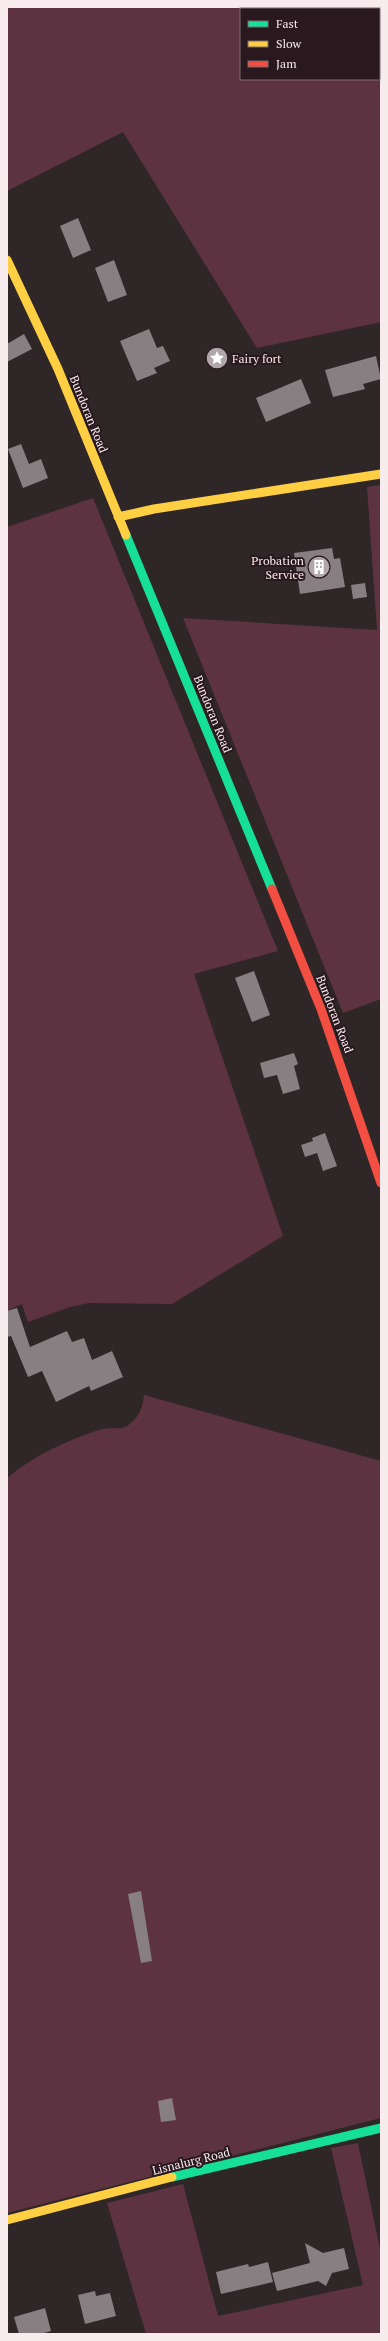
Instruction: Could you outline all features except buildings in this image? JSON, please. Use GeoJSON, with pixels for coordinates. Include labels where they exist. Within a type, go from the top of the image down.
{"type":"FeatureCollection","features":[{"type":"Feature","properties":{"kind":"main road","name":"Bundoran Road"},"geometry":{"type":"LineString","coordinates":[[7,260],[58,369],[321,1009],[380,1178]]}},
{"type":"Feature","properties":{"kind":"main road"},"geometry":{"type":"LineString","coordinates":[[118,517],[154,509],[381,474]]}},
{"type":"Feature","properties":{"kind":"main road","name":"Lisnalurg Road"},"geometry":{"type":"LineString","coordinates":[[7,2220],[188,2174],[381,2128]]}},
{"type":"Feature","properties":{"kind":"shaded area"},"geometry":{"type":"Polygon","coordinates":[[[7,7],[381,7],[381,322],[257,348],[123,132],[7,191],[7,7]]]}},
{"type":"Feature","properties":{"kind":"shaded area"},"geometry":{"type":"Polygon","coordinates":[[[381,485],[381,999],[343,1013],[183,618],[377,630],[367,487],[381,485]]]}},
{"type":"Feature","properties":{"kind":"shaded area"},"geometry":{"type":"Polygon","coordinates":[[[93,498],[278,951],[194,974],[283,1236],[172,1304],[89,1303],[70,1307],[28,1322],[22,1304],[7,1311],[7,527],[93,498]]]}},
{"type":"Feature","properties":{"kind":"shaded area"},"geometry":{"type":"Polygon","coordinates":[[[144,1395],[381,1461],[381,2118],[7,2213],[7,1478],[28,1462],[64,1443],[102,1429],[121,1428],[127,1426],[139,1413],[144,1395]]]}},
{"type":"Feature","properties":{"kind":"shaded area"},"geometry":{"type":"Polygon","coordinates":[[[358,2143],[381,2254],[381,2334],[146,2334],[107,2203],[183,2184],[218,2316],[363,2285],[331,2148],[358,2143]]]}},
{"type":"Feature","properties":{"kind":"traffic: fast"},"geometry":{"type":"LineString","coordinates":[[126,535],[272,889]]}},
{"type":"Feature","properties":{"kind":"traffic: fast"},"geometry":{"type":"LineString","coordinates":[[172,2177],[381,2128]]}},
{"type":"Feature","properties":{"kind":"traffic: slow"},"geometry":{"type":"LineString","coordinates":[[7,260],[58,369],[126,535]]}},
{"type":"Feature","properties":{"kind":"traffic: slow"},"geometry":{"type":"LineString","coordinates":[[118,517],[154,509],[381,474]]}},
{"type":"Feature","properties":{"kind":"traffic: slow"},"geometry":{"type":"LineString","coordinates":[[7,2220],[172,2177]]}},
{"type":"Feature","properties":{"kind":"traffic: jam"},"geometry":{"type":"LineString","coordinates":[[272,889],[321,1009],[381,1183]]}},
{"type":"Feature","properties":{"kind":"place","name":"Fairy fort"},"geometry":{"type":"Point","coordinates":[217,358]}},
{"type":"Feature","properties":{"kind":"place","name":"Probation Service"},"geometry":{"type":"Point","coordinates":[319,567]}}]}
